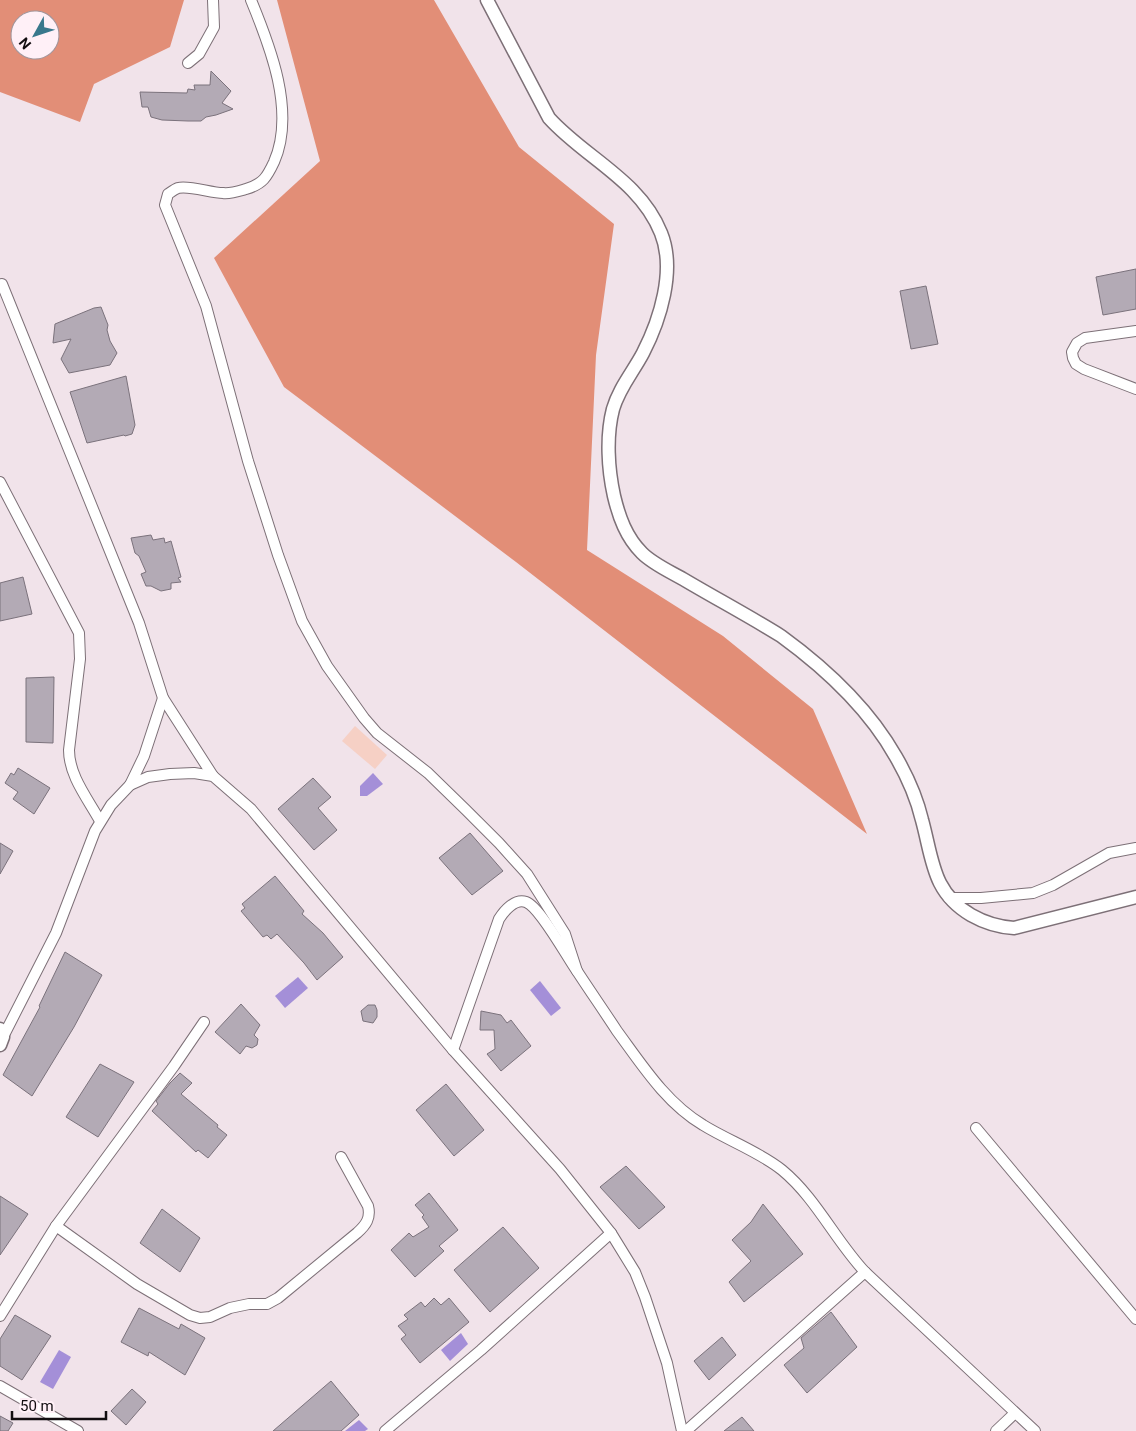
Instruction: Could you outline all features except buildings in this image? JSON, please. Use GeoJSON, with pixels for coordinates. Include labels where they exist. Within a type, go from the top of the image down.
{"type":"FeatureCollection","features":[{"type":"Feature","properties":{"kind":"street"},"geometry":{"type":"LineString","coordinates":[[188,63],[199,54],[214,27],[213,0]]}},
{"type":"Feature","properties":{"kind":"street"},"geometry":{"type":"LineString","coordinates":[[251,0],[265,34],[276,69],[281,101],[281,130],[278,153],[262,182],[247,189],[225,194],[179,188],[168,194],[165,205],[206,306],[248,461],[278,554],[302,621],[327,666],[352,704],[377,733],[428,773],[528,874],[565,934],[577,971]]}},
{"type":"Feature","properties":{"kind":"street"},"geometry":{"type":"LineString","coordinates":[[487,0],[549,118],[560,130],[629,186],[649,211],[662,234],[667,275],[664,299],[658,321],[643,354],[621,388],[613,409],[610,424],[610,474],[618,510],[625,530],[632,542],[654,562],[781,636],[813,661],[849,696],[889,746],[900,764],[919,810],[936,876],[948,898],[961,908],[986,922],[1002,927],[1014,928],[1136,898]]}},
{"type":"Feature","properties":{"kind":"street"},"geometry":{"type":"LineString","coordinates":[[2,284],[139,623],[163,698],[213,776],[251,809],[453,1050],[560,1169],[611,1233],[635,1272],[645,1297],[666,1363],[682,1431]]}},
{"type":"Feature","properties":{"kind":"street"},"geometry":{"type":"LineString","coordinates":[[1136,331],[1085,338],[1077,343],[1072,352],[1076,364],[1084,369],[1136,389]]}},
{"type":"Feature","properties":{"kind":"street"},"geometry":{"type":"LineString","coordinates":[[0,482],[79,634],[80,659],[69,762],[74,775],[100,821]]}},
{"type":"Feature","properties":{"kind":"street"},"geometry":{"type":"LineString","coordinates":[[1,1037],[56,933],[100,821],[111,805],[130,785],[144,756],[163,698]]}},
{"type":"Feature","properties":{"kind":"street"},"geometry":{"type":"LineString","coordinates":[[130,785],[148,777],[170,774],[194,772],[213,776]]}},
{"type":"Feature","properties":{"kind":"street"},"geometry":{"type":"LineString","coordinates":[[948,898],[981,898],[1033,892],[1053,885],[1109,853],[1136,848]]}},
{"type":"Feature","properties":{"kind":"street"},"geometry":{"type":"LineString","coordinates":[[453,1050],[496,925],[502,914],[511,905],[523,901],[531,906],[545,923],[624,1039],[674,1104],[702,1125],[782,1170],[796,1183],[822,1214],[844,1248],[865,1272],[1035,1431]]}},
{"type":"Feature","properties":{"kind":"street"},"geometry":{"type":"LineString","coordinates":[[0,1316],[56,1226],[174,1066],[204,1022]]}},
{"type":"Feature","properties":{"kind":"street"},"geometry":{"type":"LineString","coordinates":[[976,1128],[1136,1319]]}},
{"type":"Feature","properties":{"kind":"street"},"geometry":{"type":"LineString","coordinates":[[56,1226],[137,1284],[190,1315],[200,1318],[210,1317],[238,1305],[267,1304],[278,1298],[363,1228],[368,1221],[370,1213],[368,1206],[341,1156]]}},
{"type":"Feature","properties":{"kind":"street"},"geometry":{"type":"LineString","coordinates":[[385,1431],[481,1350],[611,1233]]}},
{"type":"Feature","properties":{"kind":"street"},"geometry":{"type":"LineString","coordinates":[[686,1431],[865,1272]]}},
{"type":"Feature","properties":{"kind":"street"},"geometry":{"type":"LineString","coordinates":[[0,1386],[78,1431]]}},
{"type":"Feature","properties":{"kind":"street"},"geometry":{"type":"LineString","coordinates":[[996,1431],[1016,1413]]}},
{"type":"Feature","properties":{"kind":"shaded area"},"geometry":{"type":"Polygon","coordinates":[[[0,0],[184,0],[170,47],[94,84],[80,122],[0,92],[0,0]]]}},
{"type":"Feature","properties":{"kind":"shaded area"},"geometry":{"type":"Polygon","coordinates":[[[277,0],[434,0],[519,147],[614,224],[596,355],[587,550],[723,636],[813,709],[867,834],[516,562],[284,387],[214,258],[320,161],[277,0]]]}},
{"type":"Feature","properties":{"kind":"shaded area"},"geometry":{"type":"Polygon","coordinates":[[[355,726],[387,755],[375,769],[342,741],[355,726]]]}},
{"type":"Feature","properties":{"kind":"shaded area"},"geometry":{"type":"Polygon","coordinates":[[[373,773],[383,784],[367,796],[360,796],[360,786],[373,773]]]}},
{"type":"Feature","properties":{"kind":"shaded area"},"geometry":{"type":"Polygon","coordinates":[[[298,977],[308,988],[285,1008],[275,996],[298,977]]]}},
{"type":"Feature","properties":{"kind":"shaded area"},"geometry":{"type":"Polygon","coordinates":[[[540,981],[561,1008],[551,1016],[530,990],[540,981]]]}},
{"type":"Feature","properties":{"kind":"shaded area"},"geometry":{"type":"Polygon","coordinates":[[[461,1333],[468,1344],[450,1361],[441,1350],[461,1333]]]}},
{"type":"Feature","properties":{"kind":"shaded area"},"geometry":{"type":"Polygon","coordinates":[[[59,1350],[71,1357],[53,1389],[40,1382],[59,1350]]]}},
{"type":"Feature","properties":{"kind":"shaded area"},"geometry":{"type":"Polygon","coordinates":[[[359,1420],[368,1429],[365,1431],[345,1431],[359,1420]]]}}]}
